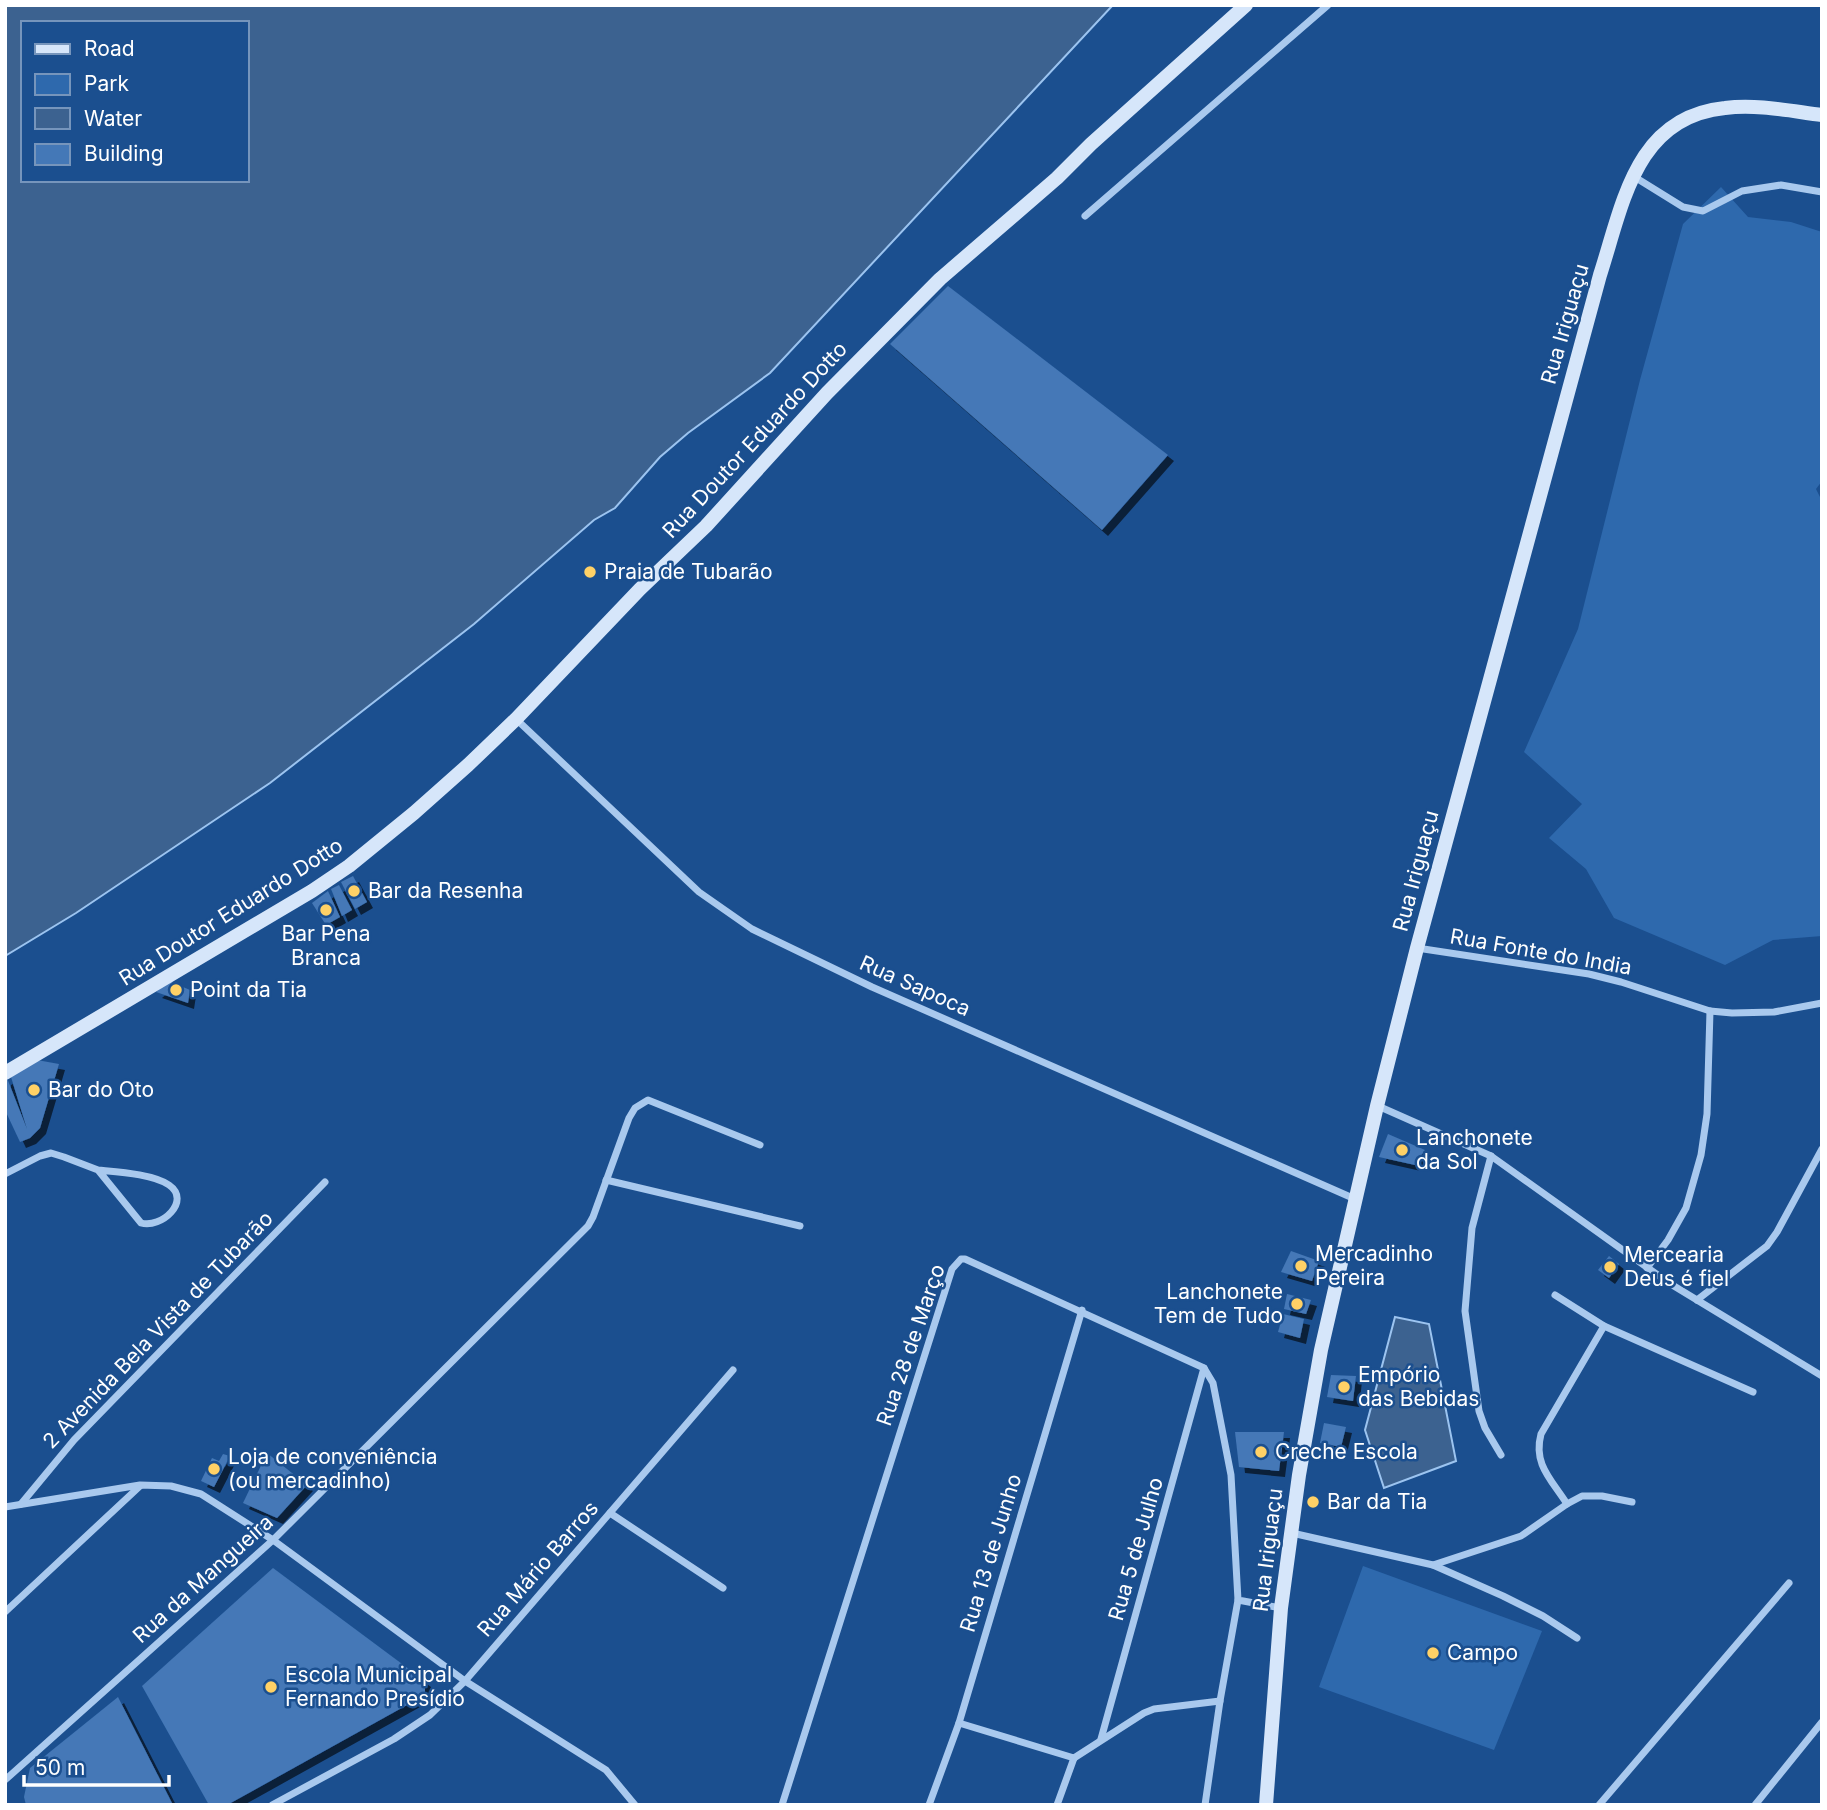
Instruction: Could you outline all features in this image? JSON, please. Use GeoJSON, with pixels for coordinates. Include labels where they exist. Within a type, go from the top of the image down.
{"type":"FeatureCollection","features":[{"type":"Feature","properties":{"kind":"main road","name":"Rua Doutor Eduardo Dotto"},"geometry":{"type":"LineString","coordinates":[[5,1073],[273,915],[349,866],[414,813],[516,719],[640,589],[706,526],[827,393],[940,279],[1246,5]]}},
{"type":"Feature","properties":{"kind":"main road","name":"Rua Iriguaçu"},"geometry":{"type":"LineString","coordinates":[[1266,1805],[1280,1608],[1321,1350],[1377,1106],[1417,948],[1600,275],[1632,175],[1665,130],[1694,115],[1724,108],[1753,107],[1822,115]]}},
{"type":"Feature","properties":{"kind":"street"},"geometry":{"type":"LineString","coordinates":[[1085,216],[1328,5]]}},
{"type":"Feature","properties":{"kind":"street"},"geometry":{"type":"LineString","coordinates":[[1632,175],[1683,207],[1703,211],[1742,191],[1781,185],[1822,192]]}},
{"type":"Feature","properties":{"kind":"street","name":"Rua Sapoca"},"geometry":{"type":"LineString","coordinates":[[516,719],[699,892],[752,929],[872,987],[1355,1199]]}},
{"type":"Feature","properties":{"kind":"street","name":"Rua Fonte do India"},"geometry":{"type":"LineString","coordinates":[[1417,948],[1589,974],[1710,1011],[1774,1012],[1822,1003]]}},
{"type":"Feature","properties":{"kind":"street"},"geometry":{"type":"LineString","coordinates":[[1647,1269],[1686,1208],[1700,1155],[1707,1114],[1710,1011]]}},
{"type":"Feature","properties":{"kind":"street"},"geometry":{"type":"LineString","coordinates":[[761,1144],[648,1100],[635,1108],[629,1118],[606,1180],[800,1226]]}},
{"type":"Feature","properties":{"kind":"street"},"geometry":{"type":"LineString","coordinates":[[1377,1106],[1491,1156],[1647,1269],[1822,1376]]}},
{"type":"Feature","properties":{"kind":"street"},"geometry":{"type":"LineString","coordinates":[[1697,1300],[1767,1246],[1822,1149]]}},
{"type":"Feature","properties":{"kind":"street"},"geometry":{"type":"LineString","coordinates":[[5,1174],[51,1153],[98,1170],[158,1179],[170,1186],[178,1199],[168,1216],[158,1223],[141,1223],[98,1170]]}},
{"type":"Feature","properties":{"kind":"street"},"geometry":{"type":"LineString","coordinates":[[1491,1156],[1472,1228],[1465,1311],[1479,1411],[1485,1428],[1501,1455]]}},
{"type":"Feature","properties":{"kind":"street","name":"Rua da Mangueira"},"geometry":{"type":"LineString","coordinates":[[5,1780],[273,1540],[588,1226],[606,1180]]}},
{"type":"Feature","properties":{"kind":"street","name":"2 Avenida Bela Vista de Tubarão"},"geometry":{"type":"LineString","coordinates":[[20,1504],[74,1440],[325,1182]]}},
{"type":"Feature","properties":{"kind":"street","name":"Rua 28 de Março"},"geometry":{"type":"LineString","coordinates":[[782,1805],[952,1269],[957,1261],[965,1259],[1082,1310],[1204,1368]]}},
{"type":"Feature","properties":{"kind":"street"},"geometry":{"type":"LineString","coordinates":[[1555,1295],[1604,1326],[1753,1392]]}},
{"type":"Feature","properties":{"kind":"street","name":"Rua 13 de Junho"},"geometry":{"type":"LineString","coordinates":[[929,1805],[960,1723],[1082,1310]]}},
{"type":"Feature","properties":{"kind":"street"},"geometry":{"type":"LineString","coordinates":[[1567,1504],[1539,1461],[1538,1448],[1541,1434],[1604,1326]]}},
{"type":"Feature","properties":{"kind":"street"},"geometry":{"type":"LineString","coordinates":[[1204,1368],[1213,1383],[1231,1475],[1238,1600],[1205,1805]]}},
{"type":"Feature","properties":{"kind":"street","name":"Rua 5 de Julho"},"geometry":{"type":"LineString","coordinates":[[1101,1739],[1204,1368]]}},
{"type":"Feature","properties":{"kind":"street","name":"Rua Mário Barros"},"geometry":{"type":"LineString","coordinates":[[272,1805],[394,1739],[430,1715],[465,1681],[733,1370]]}},
{"type":"Feature","properties":{"kind":"street"},"geometry":{"type":"LineString","coordinates":[[5,1612],[140,1485]]}},
{"type":"Feature","properties":{"kind":"street"},"geometry":{"type":"LineString","coordinates":[[5,1507],[140,1485],[171,1486],[201,1494],[273,1540],[465,1681],[606,1770],[635,1805]]}},
{"type":"Feature","properties":{"kind":"street"},"geometry":{"type":"LineString","coordinates":[[1433,1565],[1521,1536],[1582,1496],[1602,1496],[1632,1502]]}},
{"type":"Feature","properties":{"kind":"street"},"geometry":{"type":"LineString","coordinates":[[610,1513],[723,1588]]}},
{"type":"Feature","properties":{"kind":"street"},"geometry":{"type":"LineString","coordinates":[[1291,1533],[1433,1565],[1543,1616],[1577,1638]]}},
{"type":"Feature","properties":{"kind":"street"},"geometry":{"type":"LineString","coordinates":[[1600,1805],[1789,1583]]}},
{"type":"Feature","properties":{"kind":"street"},"geometry":{"type":"LineString","coordinates":[[1238,1600],[1280,1608]]}},
{"type":"Feature","properties":{"kind":"street"},"geometry":{"type":"LineString","coordinates":[[1057,1805],[1074,1758],[1101,1739],[1154,1709],[1220,1701]]}},
{"type":"Feature","properties":{"kind":"street"},"geometry":{"type":"LineString","coordinates":[[1755,1805],[1822,1722]]}},
{"type":"Feature","properties":{"kind":"street"},"geometry":{"type":"LineString","coordinates":[[960,1723],[1074,1758]]}},
{"type":"Feature","properties":{"kind":"green space"},"geometry":{"type":"Polygon","coordinates":[[[1721,187],[1748,217],[1791,222],[1822,232],[1822,481],[1816,489],[1822,501],[1822,936],[1773,940],[1725,965],[1614,918],[1586,869],[1549,838],[1582,804],[1524,752],[1578,629],[1640,380],[1683,224],[1721,187]]]}},
{"type":"Feature","properties":{"kind":"green space"},"geometry":{"type":"Polygon","coordinates":[[[1363,1566],[1542,1631],[1494,1750],[1319,1687],[1363,1566]]]}},
{"type":"Feature","properties":{"kind":"water"},"geometry":{"type":"Polygon","coordinates":[[[5,5],[1113,5],[770,373],[688,433],[660,457],[615,508],[594,520],[474,624],[270,783],[76,913],[5,956],[5,5]]]}},
{"type":"Feature","properties":{"kind":"water"},"geometry":{"type":"Polygon","coordinates":[[[1395,1317],[1429,1324],[1456,1461],[1384,1488],[1365,1430],[1395,1317]]]}},
{"type":"Feature","properties":{"kind":"building"},"geometry":{"type":"Polygon","coordinates":[[[948,286],[1168,455],[1102,530],[890,344],[948,286]]]}},
{"type":"Feature","properties":{"kind":"building"},"geometry":{"type":"Polygon","coordinates":[[[353,876],[367,902],[355,909],[341,882],[353,876]]]}},
{"type":"Feature","properties":{"kind":"building"},"geometry":{"type":"Polygon","coordinates":[[[339,885],[352,910],[342,916],[331,889],[339,885]]]}},
{"type":"Feature","properties":{"kind":"building"},"geometry":{"type":"Polygon","coordinates":[[[328,891],[340,917],[326,925],[312,903],[328,891]]]}},
{"type":"Feature","properties":{"kind":"building"},"geometry":{"type":"Polygon","coordinates":[[[169,981],[190,990],[188,1003],[156,992],[169,981]]]}},
{"type":"Feature","properties":{"kind":"building"},"geometry":{"type":"Polygon","coordinates":[[[37,1060],[59,1064],[40,1128],[30,1138],[20,1142],[5,1110],[5,1079],[7,1078],[27,1129],[11,1077],[37,1060]]]}},
{"type":"Feature","properties":{"kind":"building"},"geometry":{"type":"Polygon","coordinates":[[[1388,1134],[1425,1150],[1415,1165],[1379,1157],[1388,1134]]]}},
{"type":"Feature","properties":{"kind":"building"},"geometry":{"type":"Polygon","coordinates":[[[1291,1251],[1319,1261],[1312,1281],[1281,1272],[1291,1251]]]}},
{"type":"Feature","properties":{"kind":"building"},"geometry":{"type":"Polygon","coordinates":[[[1609,1256],[1619,1264],[1609,1278],[1598,1270],[1609,1256]]]}},
{"type":"Feature","properties":{"kind":"building"},"geometry":{"type":"Polygon","coordinates":[[[1287,1294],[1311,1300],[1306,1314],[1284,1309],[1287,1294]]]}},
{"type":"Feature","properties":{"kind":"building"},"geometry":{"type":"Polygon","coordinates":[[[1283,1314],[1304,1319],[1300,1338],[1278,1332],[1283,1314]]]}},
{"type":"Feature","properties":{"kind":"building"},"geometry":{"type":"Polygon","coordinates":[[[1331,1375],[1356,1376],[1353,1401],[1327,1397],[1331,1375]]]}},
{"type":"Feature","properties":{"kind":"building"},"geometry":{"type":"Polygon","coordinates":[[[1324,1423],[1346,1427],[1341,1447],[1320,1443],[1324,1423]]]}},
{"type":"Feature","properties":{"kind":"building"},"geometry":{"type":"Polygon","coordinates":[[[1235,1432],[1284,1432],[1279,1471],[1239,1467],[1235,1432]]]}},
{"type":"Feature","properties":{"kind":"building"},"geometry":{"type":"Polygon","coordinates":[[[267,1453],[307,1485],[277,1518],[243,1503],[267,1453]]]}},
{"type":"Feature","properties":{"kind":"building"},"geometry":{"type":"Polygon","coordinates":[[[223,1454],[230,1456],[214,1487],[201,1481],[212,1458],[219,1461],[223,1454]]]}},
{"type":"Feature","properties":{"kind":"building"},"geometry":{"type":"Polygon","coordinates":[[[273,1568],[425,1681],[425,1695],[227,1805],[209,1805],[142,1686],[273,1568]]]}},
{"type":"Feature","properties":{"kind":"building"},"geometry":{"type":"Polygon","coordinates":[[[118,1697],[173,1805],[26,1805],[24,1797],[30,1768],[118,1697]]]}},
{"type":"Feature","properties":{"kind":"place","name":"Praia de Tubarão"},"geometry":{"type":"Point","coordinates":[590,572]}},
{"type":"Feature","properties":{"kind":"place","name":"Bar da Resenha"},"geometry":{"type":"Point","coordinates":[354,891]}},
{"type":"Feature","properties":{"kind":"place","name":"Bar Pena Branca"},"geometry":{"type":"Point","coordinates":[326,910]}},
{"type":"Feature","properties":{"kind":"place","name":"Point da Tia"},"geometry":{"type":"Point","coordinates":[176,990]}},
{"type":"Feature","properties":{"kind":"place","name":"Bar do Oto"},"geometry":{"type":"Point","coordinates":[34,1090]}},
{"type":"Feature","properties":{"kind":"place","name":"Lanchonete da Sol"},"geometry":{"type":"Point","coordinates":[1402,1150]}},
{"type":"Feature","properties":{"kind":"place","name":"Mercadinho Pereira"},"geometry":{"type":"Point","coordinates":[1301,1266]}},
{"type":"Feature","properties":{"kind":"place","name":"Mercearia Deus é fiel"},"geometry":{"type":"Point","coordinates":[1610,1267]}},
{"type":"Feature","properties":{"kind":"place","name":"Lanchonete Tem de Tudo"},"geometry":{"type":"Point","coordinates":[1297,1304]}},
{"type":"Feature","properties":{"kind":"place","name":"Empório das Bebidas"},"geometry":{"type":"Point","coordinates":[1344,1387]}},
{"type":"Feature","properties":{"kind":"place","name":"Creche Escola"},"geometry":{"type":"Point","coordinates":[1261,1452]}},
{"type":"Feature","properties":{"kind":"place","name":"Loja de conveniência (ou mercadinho)"},"geometry":{"type":"Point","coordinates":[214,1469]}},
{"type":"Feature","properties":{"kind":"place","name":"Bar da Tia"},"geometry":{"type":"Point","coordinates":[1313,1502]}},
{"type":"Feature","properties":{"kind":"place","name":"Campo"},"geometry":{"type":"Point","coordinates":[1433,1653]}},
{"type":"Feature","properties":{"kind":"place","name":"Escola Municipal Fernando Presídio"},"geometry":{"type":"Point","coordinates":[271,1687]}}]}
